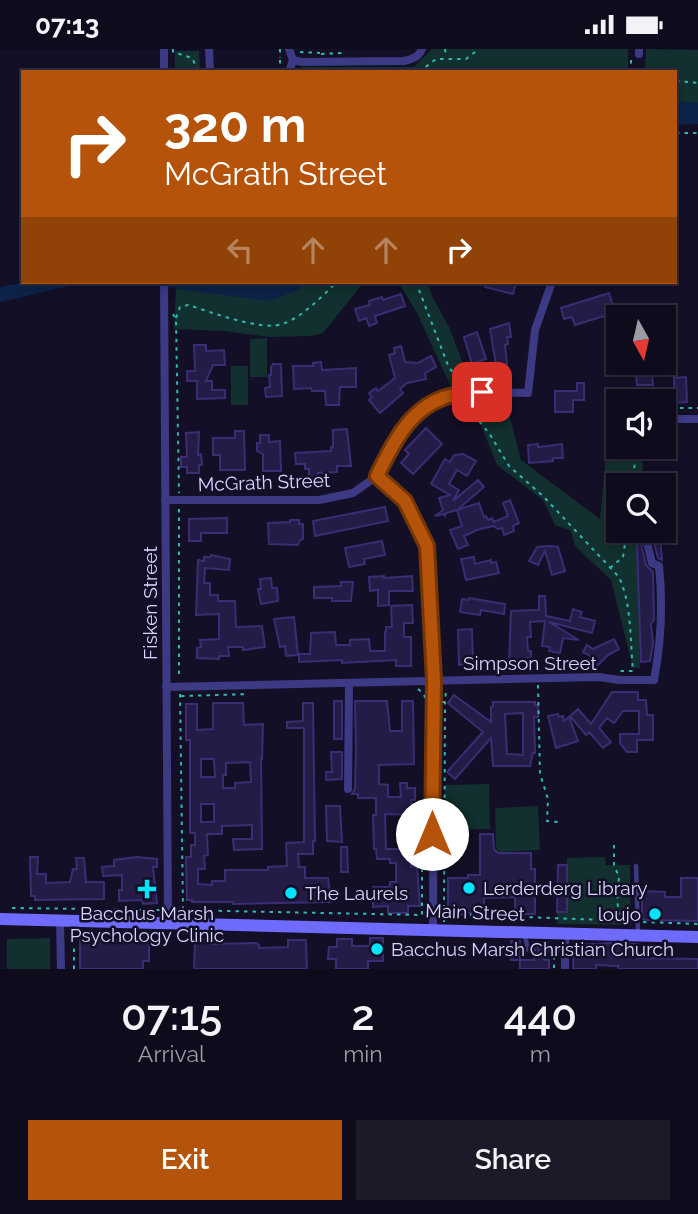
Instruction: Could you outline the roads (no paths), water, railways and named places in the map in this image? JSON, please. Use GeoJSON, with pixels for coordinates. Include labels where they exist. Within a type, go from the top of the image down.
{"type":"FeatureCollection","features":[{"type":"Feature","properties":{"kind":"main road","name":"Main Street"},"geometry":{"type":"LineString","coordinates":[[0,919],[168,916],[433,930],[698,937]]}},
{"type":"Feature","properties":{"kind":"street"},"geometry":{"type":"LineString","coordinates":[[164,49],[164,70]]}},
{"type":"Feature","properties":{"kind":"street"},"geometry":{"type":"LineString","coordinates":[[209,49],[209,70]]}},
{"type":"Feature","properties":{"kind":"street"},"geometry":{"type":"LineString","coordinates":[[289,49],[293,60],[290,70]]}},
{"type":"Feature","properties":{"kind":"street"},"geometry":{"type":"LineString","coordinates":[[293,60],[404,61],[413,59],[422,49]]}},
{"type":"Feature","properties":{"kind":"street","name":"Fisken Street"},"geometry":{"type":"LineString","coordinates":[[164,284],[168,916]]}},
{"type":"Feature","properties":{"kind":"street"},"geometry":{"type":"LineString","coordinates":[[433,930],[434,681],[427,546],[405,501],[377,476],[405,426],[442,398],[482,392],[528,393],[535,330],[551,284]]}},
{"type":"Feature","properties":{"kind":"street"},"geometry":{"type":"LineString","coordinates":[[676,419],[698,419]]}},
{"type":"Feature","properties":{"kind":"street","name":"McGrath Street"},"geometry":{"type":"LineString","coordinates":[[165,500],[318,500],[353,493],[377,476]]}},
{"type":"Feature","properties":{"kind":"street","name":"Simpson Street"},"geometry":{"type":"LineString","coordinates":[[166,687],[598,677],[654,680],[660,655],[660,580],[659,566],[652,563],[647,543]]}},
{"type":"Feature","properties":{"kind":"street"},"geometry":{"type":"LineString","coordinates":[[348,789],[349,684]]}},
{"type":"Feature","properties":{"kind":"street"},"geometry":{"type":"LineString","coordinates":[[60,920],[61,969]]}},
{"type":"Feature","properties":{"kind":"street"},"geometry":{"type":"LineString","coordinates":[[565,934],[565,969]]}},
{"type":"Feature","properties":{"kind":"lane"},"geometry":{"type":"LineString","coordinates":[[636,866],[638,936]]}},
{"type":"Feature","properties":{"kind":"lane"},"geometry":{"type":"LineString","coordinates":[[524,933],[528,950],[534,950]]}},
{"type":"Feature","properties":{"kind":"lane"},"geometry":{"type":"LineString","coordinates":[[544,950],[565,950]]}},
{"type":"Feature","properties":{"kind":"water"},"geometry":{"type":"Polygon","coordinates":[[[677,102],[698,103],[698,124],[677,125],[677,102]]]}},
{"type":"Feature","properties":{"kind":"water"},"geometry":{"type":"Polygon","coordinates":[[[21,283],[78,284],[0,302],[0,287],[21,283]]]}},
{"type":"Feature","properties":{"kind":"water"},"geometry":{"type":"Polygon","coordinates":[[[157,284],[304,284],[297,290],[269,301],[157,284]]]}},
{"type":"Feature","properties":{"kind":"place","name":"Lerderderg Library"},"geometry":{"type":"Point","coordinates":[469,888]}},
{"type":"Feature","properties":{"kind":"place","name":"Bacchus Marsh Psychology Clinic"},"geometry":{"type":"Point","coordinates":[147,889]}},
{"type":"Feature","properties":{"kind":"place","name":"The Laurels"},"geometry":{"type":"Point","coordinates":[291,893]}},
{"type":"Feature","properties":{"kind":"place","name":"loujo"},"geometry":{"type":"Point","coordinates":[655,914]}},
{"type":"Feature","properties":{"kind":"place","name":"Bacchus Marsh Christian Church"},"geometry":{"type":"Point","coordinates":[377,949]}}]}
